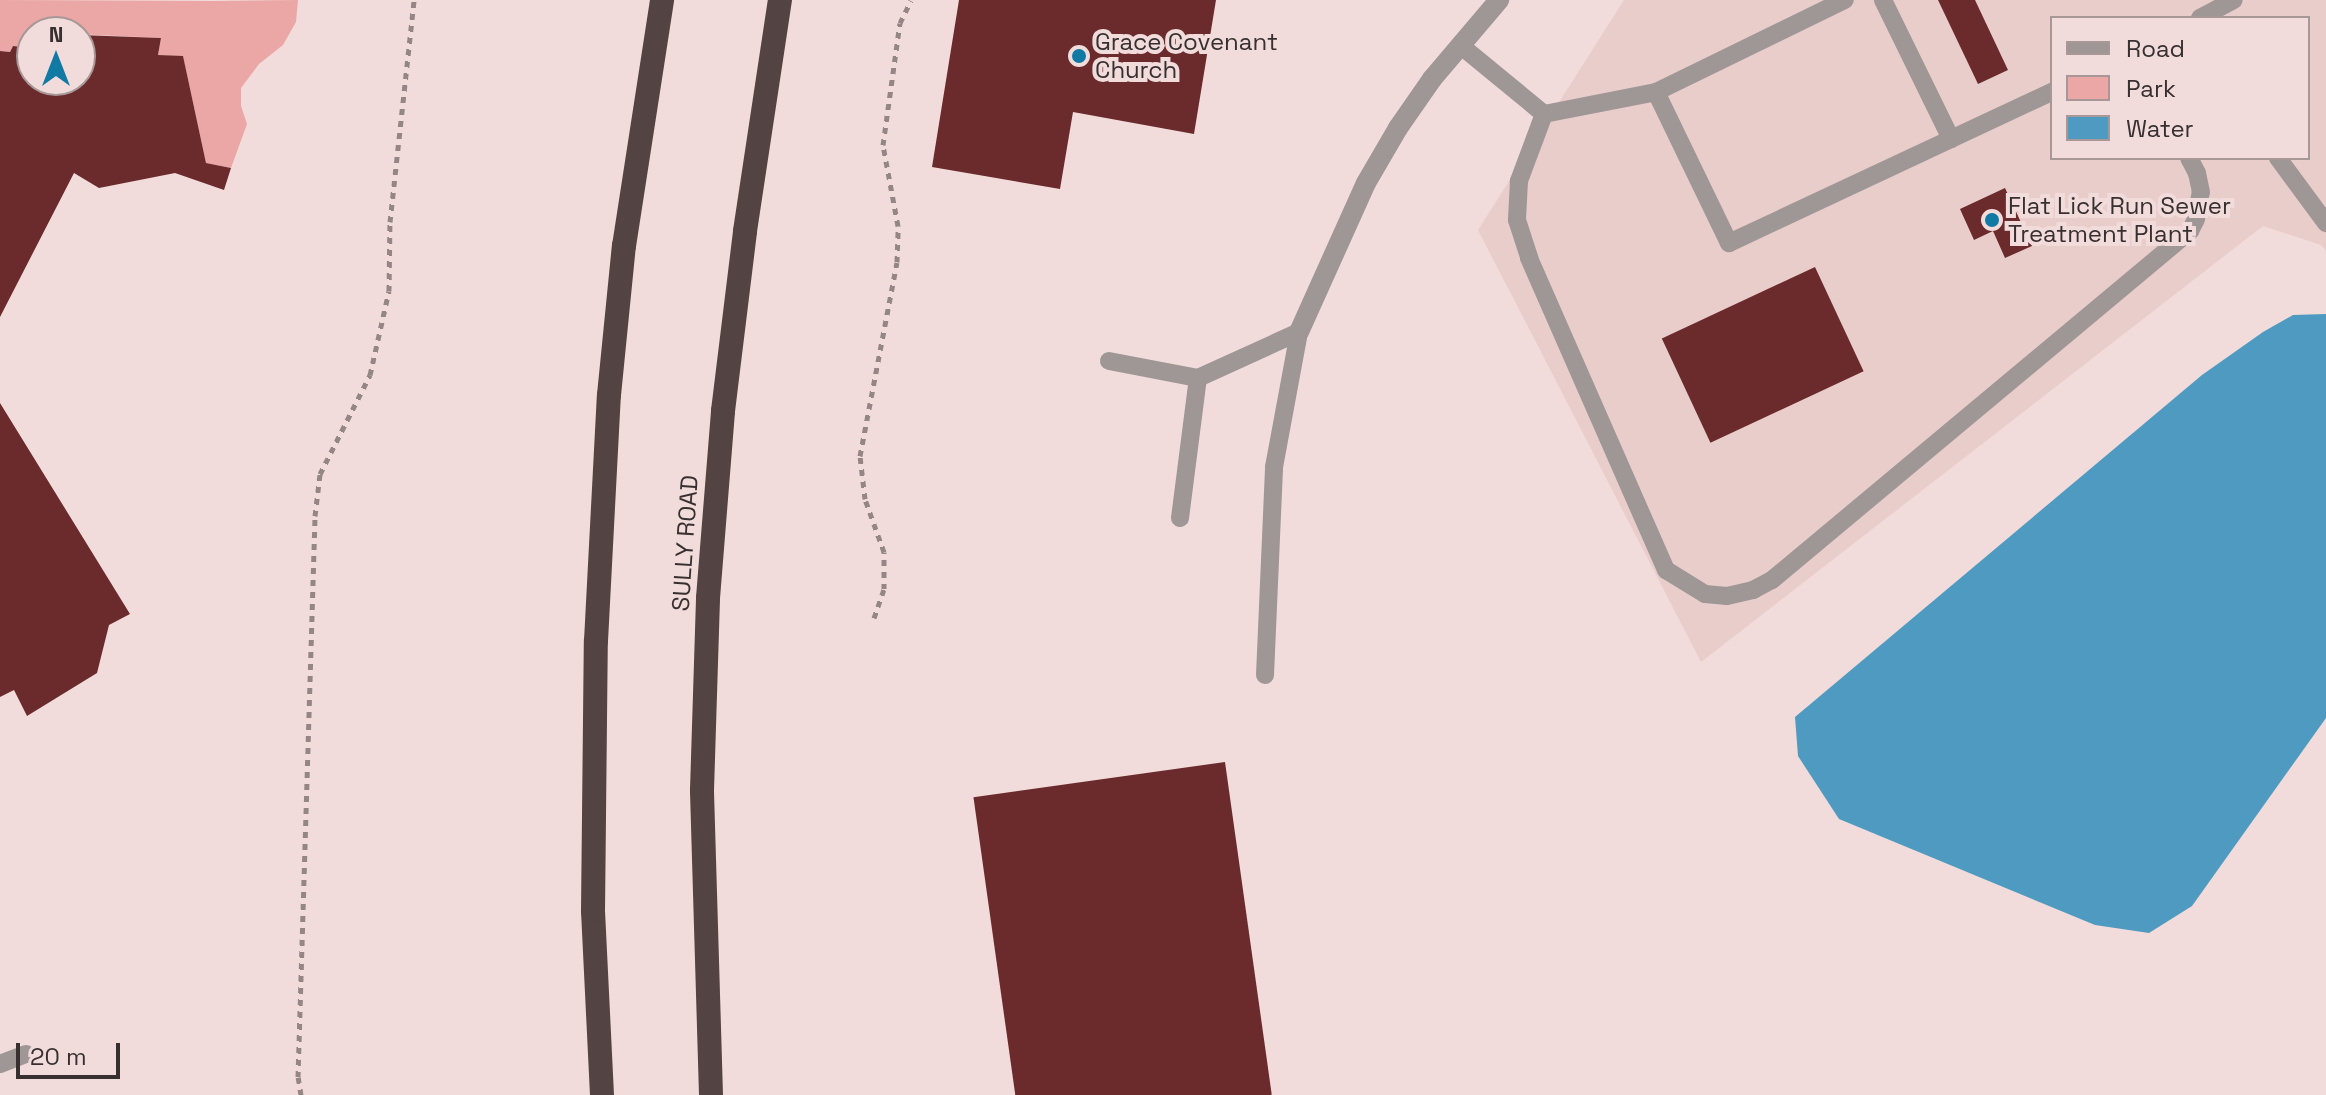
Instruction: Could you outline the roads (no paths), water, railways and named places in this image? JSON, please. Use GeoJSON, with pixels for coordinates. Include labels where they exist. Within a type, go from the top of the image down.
{"type":"FeatureCollection","features":[{"type":"Feature","properties":{"kind":"highway"},"geometry":{"type":"LineString","coordinates":[[602,1095],[593,911],[596,641],[609,395],[656,0]]}},
{"type":"Feature","properties":{"kind":"highway"},"geometry":{"type":"LineString","coordinates":[[644,98],[662,0]]}},
{"type":"Feature","properties":{"kind":"highway","name":"SULLY ROAD"},"geometry":{"type":"LineString","coordinates":[[711,1095],[702,790],[708,598],[730,351],[780,0]]}},
{"type":"Feature","properties":{"kind":"street"},"geometry":{"type":"LineString","coordinates":[[1299,332],[1366,183],[1398,128],[1460,45],[1499,0]]}},
{"type":"Feature","properties":{"kind":"lane"},"geometry":{"type":"LineString","coordinates":[[1544,114],[1656,92],[1845,0]]}},
{"type":"Feature","properties":{"kind":"lane"},"geometry":{"type":"LineString","coordinates":[[1883,0],[1951,139]]}},
{"type":"Feature","properties":{"kind":"lane"},"geometry":{"type":"LineString","coordinates":[[2204,16],[2234,0]]}},
{"type":"Feature","properties":{"kind":"lane"},"geometry":{"type":"LineString","coordinates":[[1460,45],[1544,114]]}},
{"type":"Feature","properties":{"kind":"lane"},"geometry":{"type":"LineString","coordinates":[[1656,92],[1729,243],[2050,93]]}},
{"type":"Feature","properties":{"kind":"lane"},"geometry":{"type":"LineString","coordinates":[[1544,114],[1519,181],[1517,220],[1529,258],[1666,570],[1705,594],[1727,596],[1753,590],[1772,580],[2190,231],[2196,219],[2201,192],[2190,160]]}},
{"type":"Feature","properties":{"kind":"lane"},"geometry":{"type":"LineString","coordinates":[[2279,160],[2326,223]]}},
{"type":"Feature","properties":{"kind":"lane"},"geometry":{"type":"LineString","coordinates":[[1109,361],[1198,378],[1299,332]]}},
{"type":"Feature","properties":{"kind":"lane"},"geometry":{"type":"LineString","coordinates":[[1265,675],[1274,467],[1299,332]]}},
{"type":"Feature","properties":{"kind":"lane"},"geometry":{"type":"LineString","coordinates":[[1180,518],[1198,378]]}},
{"type":"Feature","properties":{"kind":"lane"},"geometry":{"type":"LineString","coordinates":[[0,1064],[26,1054]]}},
{"type":"Feature","properties":{"kind":"water"},"geometry":{"type":"Polygon","coordinates":[[[2326,314],[2326,718],[2192,906],[2149,933],[2095,925],[1839,819],[1798,756],[1795,717],[2202,375],[2293,315],[2326,314]]]}},
{"type":"Feature","properties":{"kind":"place","name":"Grace Covenant Church"},"geometry":{"type":"Point","coordinates":[1079,56]}},
{"type":"Feature","properties":{"kind":"place","name":"Flat Lick Run Sewer Treatment Plant"},"geometry":{"type":"Point","coordinates":[1992,220]}}]}
